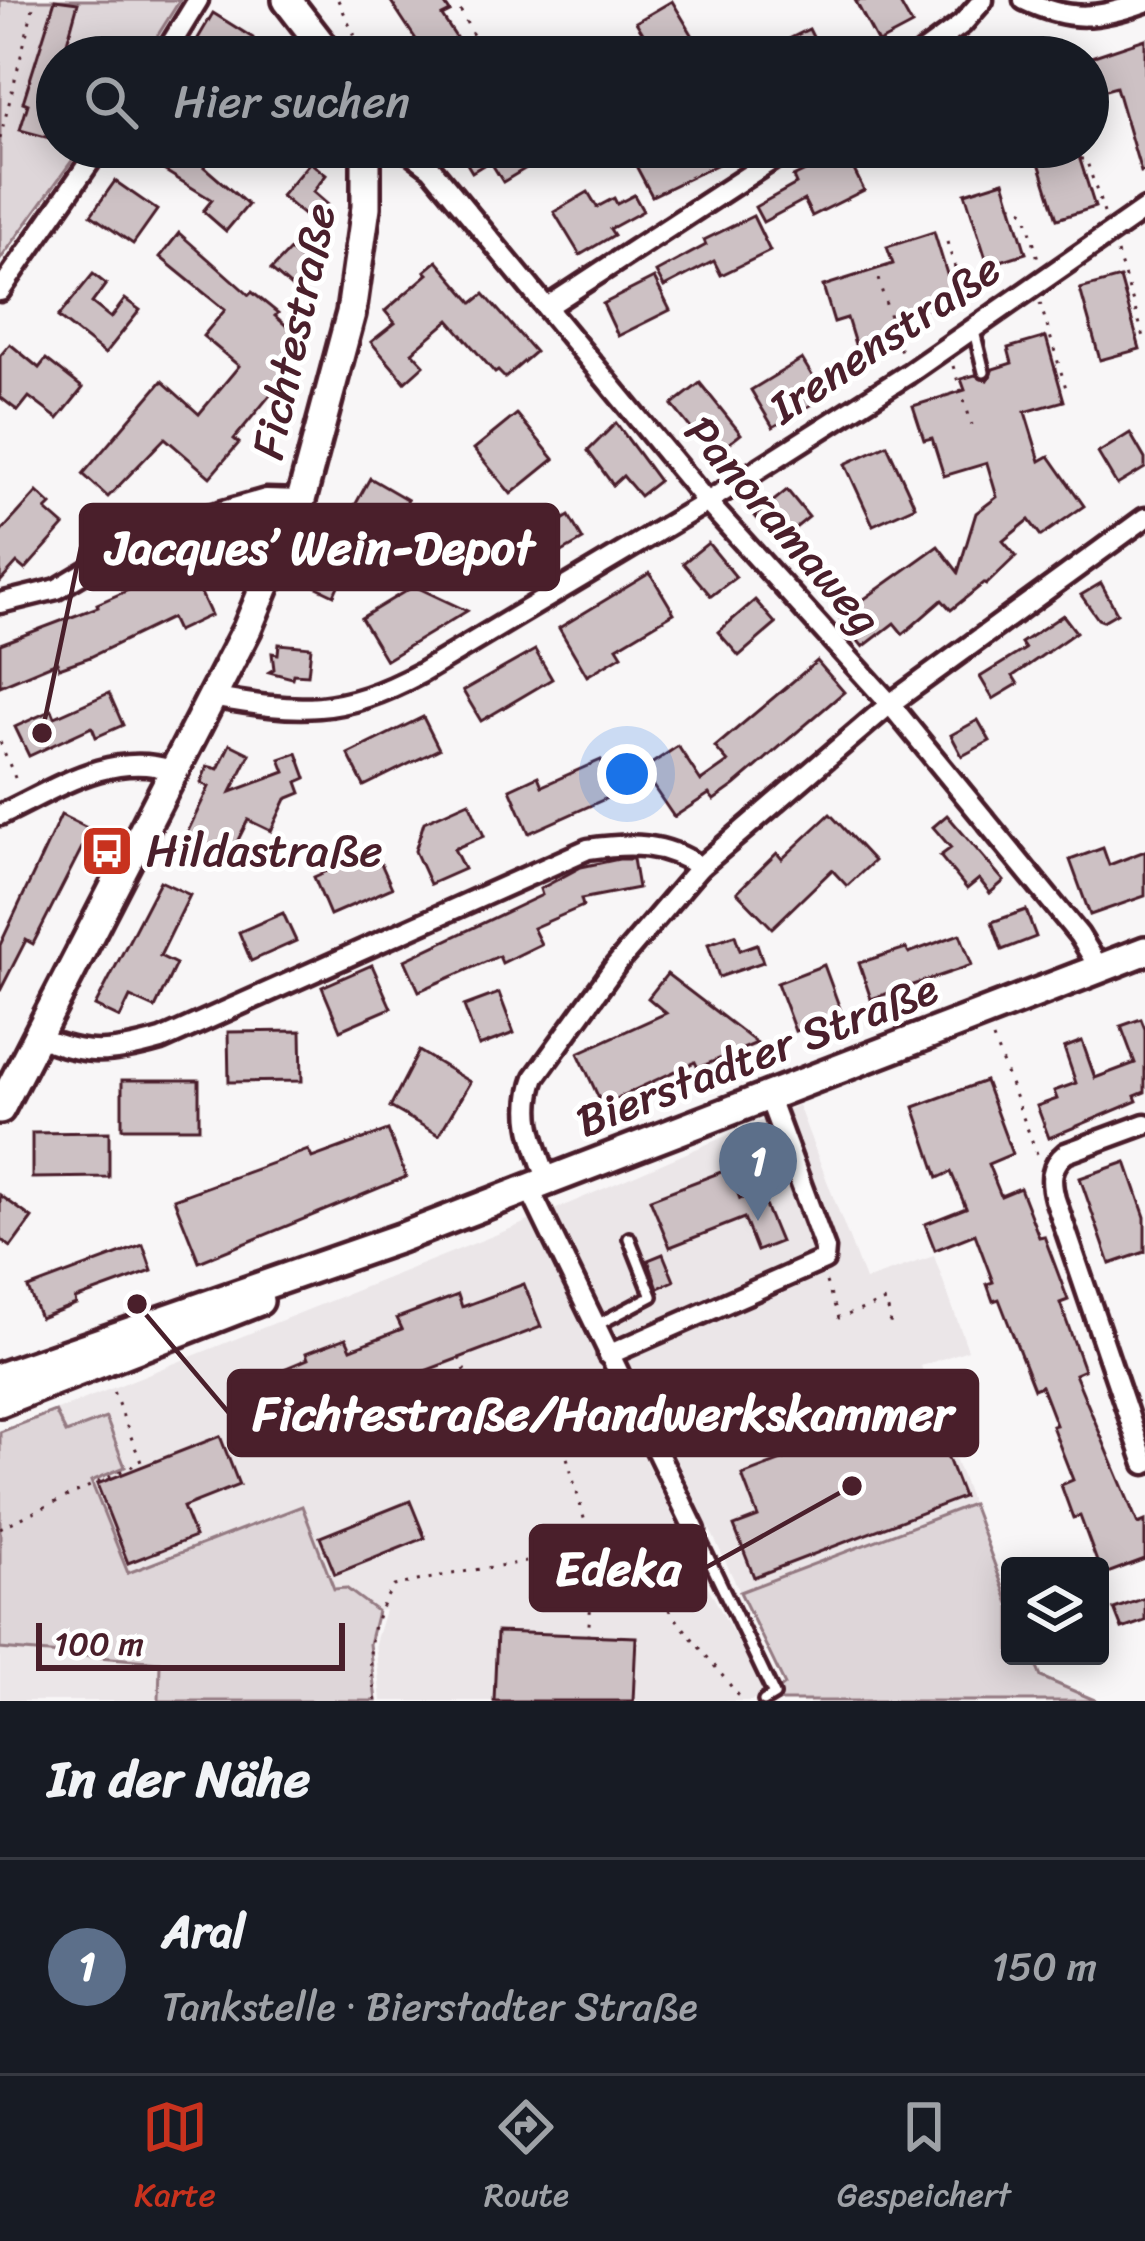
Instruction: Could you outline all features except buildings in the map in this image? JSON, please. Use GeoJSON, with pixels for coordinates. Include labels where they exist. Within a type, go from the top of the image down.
{"type":"FeatureCollection","features":[{"type":"Feature","properties":{"kind":"main road"},"geometry":{"type":"LineString","coordinates":[[287,0],[315,36]]}},
{"type":"Feature","properties":{"kind":"main road","name":"Fichtestraße"},"geometry":{"type":"LineString","coordinates":[[0,1108],[248,629],[301,500],[351,313],[366,207],[366,168]]}},
{"type":"Feature","properties":{"kind":"main road","name":"Bierstadter Straße"},"geometry":{"type":"LineString","coordinates":[[0,1377],[400,1238],[1145,951]]}},
{"type":"Feature","properties":{"kind":"main road","name":"Bierstadter Straße"},"geometry":{"type":"LineString","coordinates":[[0,1402],[238,1311],[400,1238]]}},
{"type":"Feature","properties":{"kind":"street"},"geometry":{"type":"LineString","coordinates":[[176,36],[198,0]]}},
{"type":"Feature","properties":{"kind":"street"},"geometry":{"type":"LineString","coordinates":[[946,36],[983,0]]}},
{"type":"Feature","properties":{"kind":"street"},"geometry":{"type":"LineString","coordinates":[[1024,0],[1079,17],[1099,17],[1145,2]]}},
{"type":"Feature","properties":{"kind":"street"},"geometry":{"type":"LineString","coordinates":[[0,291],[85,168]]}},
{"type":"Feature","properties":{"kind":"street","name":"Panoramaweg"},"geometry":{"type":"LineString","coordinates":[[429,168],[707,502],[890,704],[1079,935],[1100,969]]}},
{"type":"Feature","properties":{"kind":"street"},"geometry":{"type":"LineString","coordinates":[[547,307],[761,168]]}},
{"type":"Feature","properties":{"kind":"street","name":"Irenenstraße"},"geometry":{"type":"LineString","coordinates":[[211,697],[317,708],[382,693],[707,502],[908,374],[1145,209]]}},
{"type":"Feature","properties":{"kind":"street"},"geometry":{"type":"LineString","coordinates":[[0,603],[57,589],[144,537],[266,499],[301,500]]}},
{"type":"Feature","properties":{"kind":"street"},"geometry":{"type":"LineString","coordinates":[[693,1526],[608,1355],[538,1184],[528,1121],[535,1077],[616,965],[700,867],[890,704],[1145,518]]}},
{"type":"Feature","properties":{"kind":"street"},"geometry":{"type":"LineString","coordinates":[[0,815],[94,771],[124,763],[172,770]]}},
{"type":"Feature","properties":{"kind":"street"},"geometry":{"type":"LineString","coordinates":[[38,1037],[85,1053],[120,1052],[161,1040],[588,849],[633,843],[679,852],[700,867]]}},
{"type":"Feature","properties":{"kind":"street"},"geometry":{"type":"LineString","coordinates":[[608,1355],[824,1260],[825,1249],[768,1095]]}},
{"type":"Feature","properties":{"kind":"street"},"geometry":{"type":"LineString","coordinates":[[1145,1124],[1066,1154],[1052,1174],[1055,1199],[1145,1464]]}},
{"type":"Feature","properties":{"kind":"lane"},"geometry":{"type":"LineString","coordinates":[[974,328],[984,372]]}},
{"type":"Feature","properties":{"kind":"lane"},"geometry":{"type":"LineString","coordinates":[[595,1326],[652,1296],[629,1238]]}},
{"type":"Feature","properties":{"kind":"lane"},"geometry":{"type":"LineString","coordinates":[[693,1526],[774,1696],[764,1701]]}},
{"type":"Feature","properties":{"kind":"path"},"geometry":{"type":"LineString","coordinates":[[0,139],[34,0]]}},
{"type":"Feature","properties":{"kind":"path"},"geometry":{"type":"LineString","coordinates":[[338,0],[355,36]]}},
{"type":"Feature","properties":{"kind":"path"},"geometry":{"type":"LineString","coordinates":[[455,0],[473,36]]}},
{"type":"Feature","properties":{"kind":"path"},"geometry":{"type":"LineString","coordinates":[[1011,204],[1025,211],[1066,388]]}},
{"type":"Feature","properties":{"kind":"path"},"geometry":{"type":"LineString","coordinates":[[1022,237],[1030,236]]}},
{"type":"Feature","properties":{"kind":"path"},"geometry":{"type":"LineString","coordinates":[[947,242],[974,328]]}},
{"type":"Feature","properties":{"kind":"path"},"geometry":{"type":"LineString","coordinates":[[878,279],[908,374]]}},
{"type":"Feature","properties":{"kind":"path"},"geometry":{"type":"LineString","coordinates":[[947,347],[972,425]]}},
{"type":"Feature","properties":{"kind":"path"},"geometry":{"type":"LineString","coordinates":[[0,742],[26,803]]}},
{"type":"Feature","properties":{"kind":"path"},"geometry":{"type":"LineString","coordinates":[[983,1012],[1037,1156],[1052,1174]]}},
{"type":"Feature","properties":{"kind":"path"},"geometry":{"type":"LineString","coordinates":[[829,1289],[839,1318],[885,1301],[891,1319],[888,1331]]}},
{"type":"Feature","properties":{"kind":"path"},"geometry":{"type":"LineString","coordinates":[[459,1358],[472,1386]]}},
{"type":"Feature","properties":{"kind":"path"},"geometry":{"type":"LineString","coordinates":[[0,1528],[141,1462],[102,1364]]}},
{"type":"Feature","properties":{"kind":"path"},"geometry":{"type":"LineString","coordinates":[[578,1389],[562,1439],[595,1558],[588,1635]]}},
{"type":"Feature","properties":{"kind":"path"},"geometry":{"type":"LineString","coordinates":[[376,1701],[369,1644],[377,1611],[394,1586],[541,1560],[595,1558],[648,1546],[693,1526]]}},
{"type":"Feature","properties":{"kind":"path"},"geometry":{"type":"LineString","coordinates":[[592,1594],[656,1594],[742,1701]]}},
{"type":"Feature","properties":{"kind":"shaded area"},"geometry":{"type":"Polygon","coordinates":[[[0,0],[180,0],[157,36],[36,36],[36,168],[67,168],[0,260],[0,0]]]}},
{"type":"Feature","properties":{"kind":"shaded area"},"geometry":{"type":"Polygon","coordinates":[[[798,1105],[865,1280],[934,1256],[968,1350],[921,1366],[972,1504],[740,1592],[632,1367],[605,1378],[765,1692],[751,1701],[381,1701],[375,1643],[385,1610],[377,1611],[346,1588],[128,1574],[91,1481],[105,1418],[66,1434],[55,1411],[510,1229],[798,1105]]]}},
{"type":"Feature","properties":{"kind":"shaded area"},"geometry":{"type":"Polygon","coordinates":[[[55,1411],[66,1433],[106,1418],[125,1467],[91,1481],[128,1573],[302,1506],[334,1589],[346,1588],[377,1611],[369,1644],[376,1701],[159,1701],[160,1662],[0,1649],[0,1432],[55,1411]]]}},
{"type":"Feature","properties":{"kind":"shaded area"},"geometry":{"type":"Polygon","coordinates":[[[972,1504],[1001,1582],[1001,1665],[1036,1665],[1041,1677],[1097,1701],[764,1701],[785,1685],[740,1592],[972,1504]]]}},
{"type":"Feature","properties":{"kind":"shaded area"},"geometry":{"type":"Polygon","coordinates":[[[0,1649],[159,1662],[158,1701],[0,1701],[0,1649]]]}},
{"type":"Feature","properties":{"kind":"place","name":"Jacques’ Wein-Depot"},"geometry":{"type":"Point","coordinates":[42,733]}},
{"type":"Feature","properties":{"kind":"place","name":"Hildastraße"},"geometry":{"type":"Point","coordinates":[107,851]}},
{"type":"Feature","properties":{"kind":"place","name":"Aral"},"geometry":{"type":"Point","coordinates":[758,1221]}},
{"type":"Feature","properties":{"kind":"place","name":"Fichtestraße/Handwerkskammer"},"geometry":{"type":"Point","coordinates":[137,1304]}},
{"type":"Feature","properties":{"kind":"place","name":"Edeka"},"geometry":{"type":"Point","coordinates":[852,1486]}}]}
